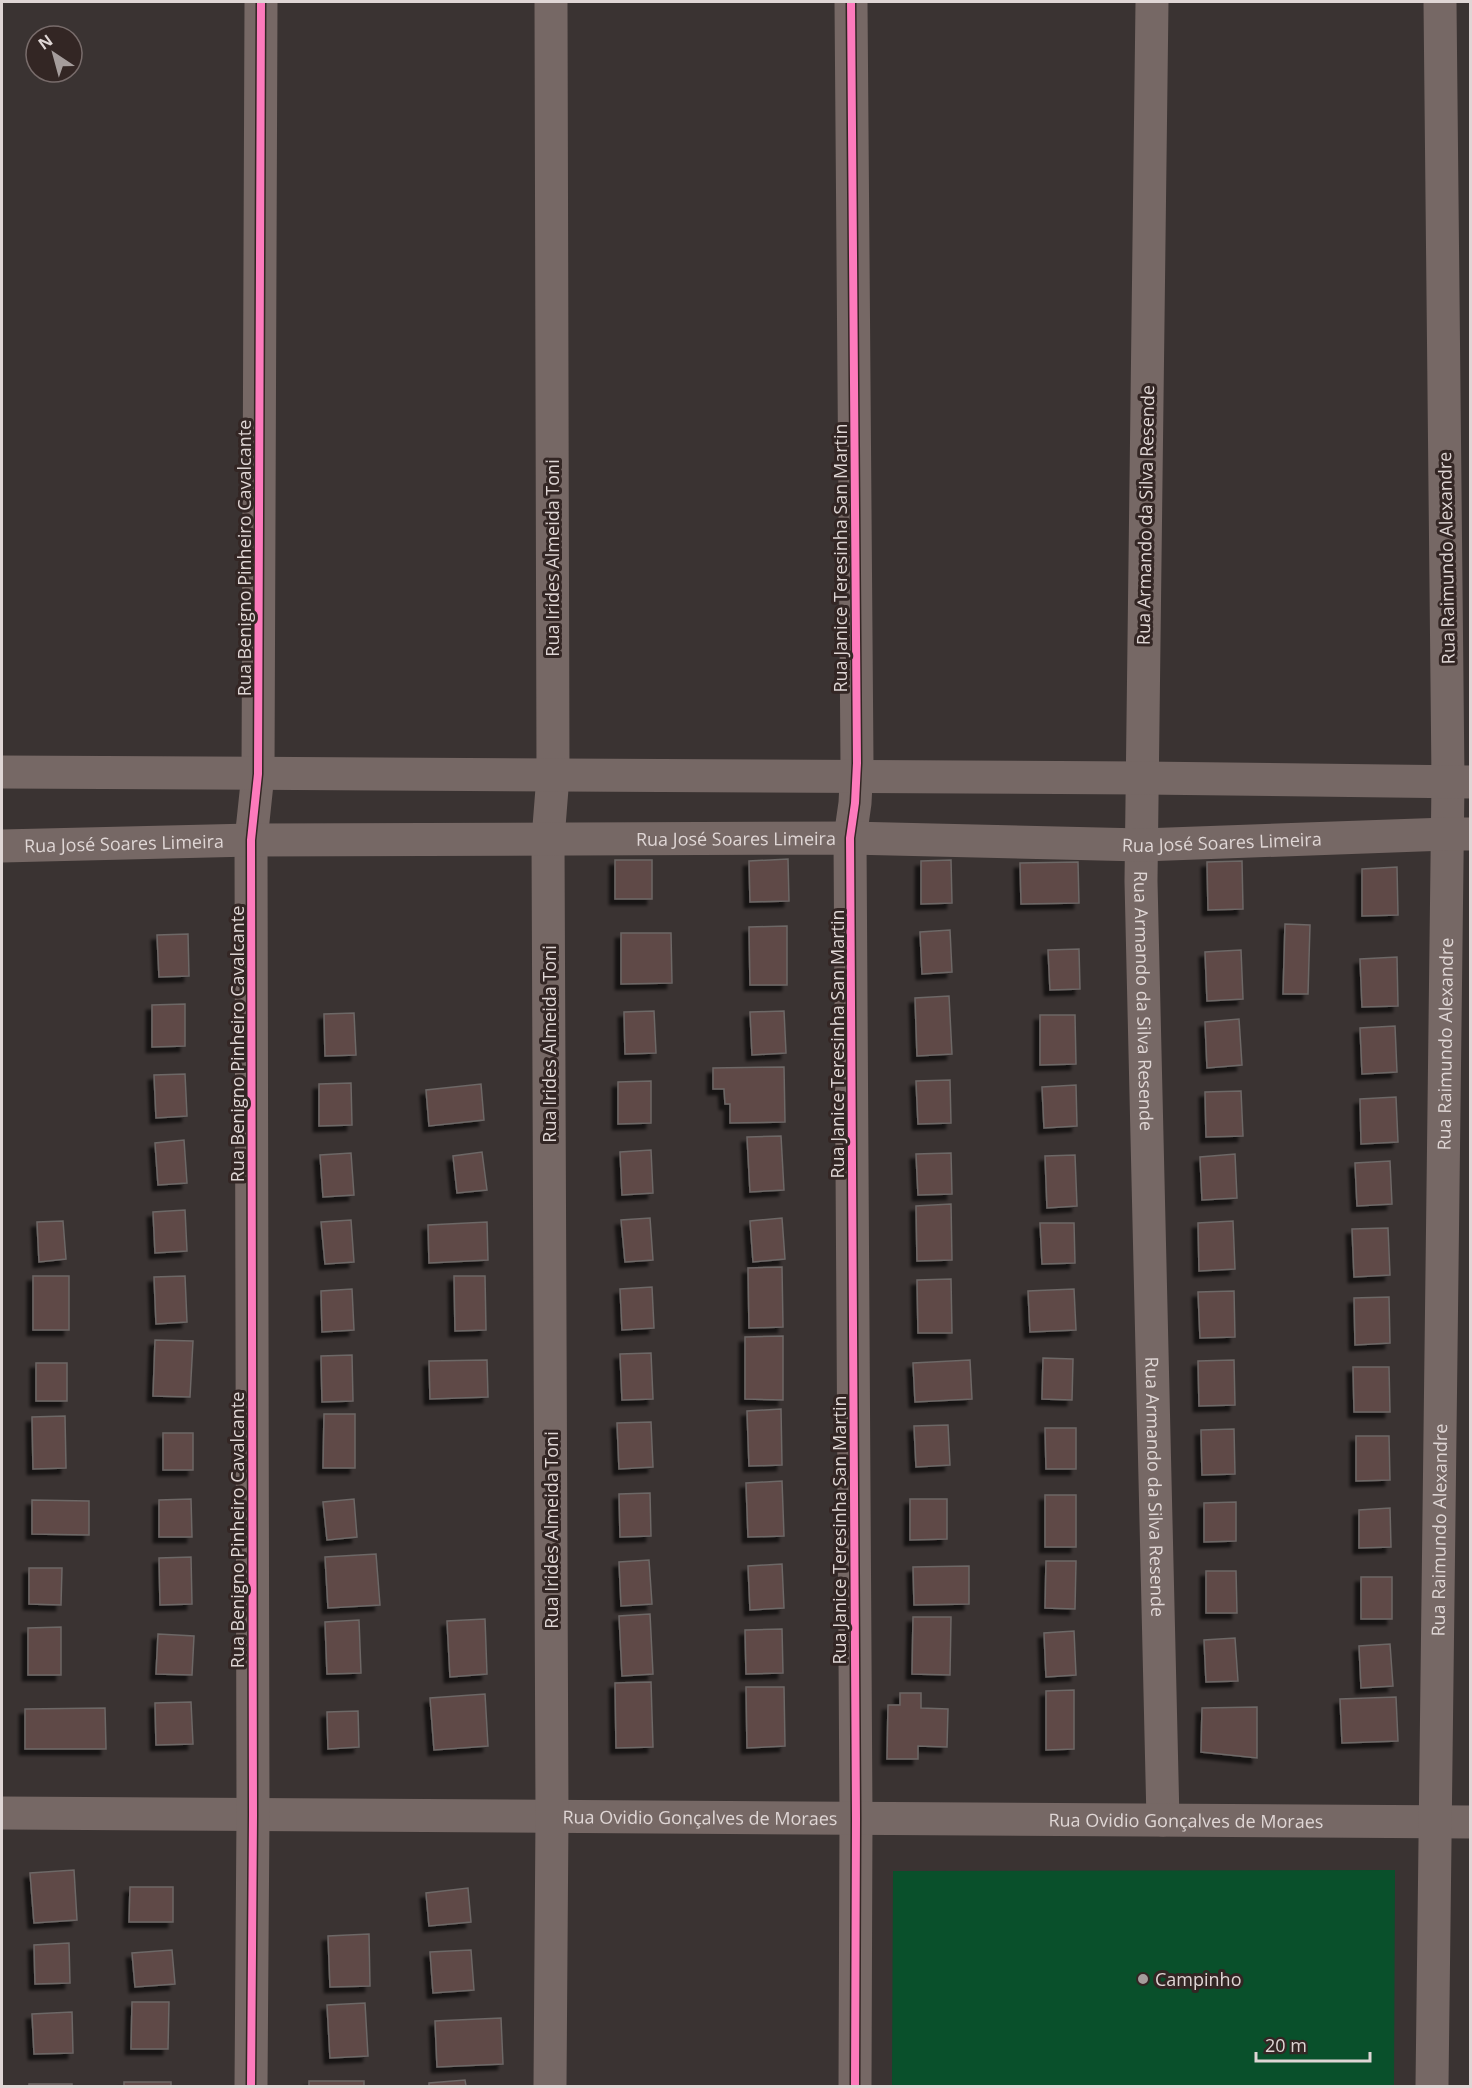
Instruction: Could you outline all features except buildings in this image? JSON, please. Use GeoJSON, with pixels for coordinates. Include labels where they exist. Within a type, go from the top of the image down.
{"type":"FeatureCollection","features":[{"type":"Feature","properties":{"kind":"street","name":"Rua Benigno Pinheiro Cavalcante"},"geometry":{"type":"LineString","coordinates":[[251,2086],[253,1815],[251,840],[258,774],[261,2]]}},
{"type":"Feature","properties":{"kind":"street","name":"Rua Irides Almeida Toni"},"geometry":{"type":"LineString","coordinates":[[550,2086],[552,1816],[548,839],[553,776],[551,2]]}},
{"type":"Feature","properties":{"kind":"street","name":"Rua Janice Teresinha San Martin"},"geometry":{"type":"LineString","coordinates":[[851,2],[857,778],[850,838],[856,1818],[855,2086]]}},
{"type":"Feature","properties":{"kind":"street","name":"Rua Armando da Silva Resende"},"geometry":{"type":"LineString","coordinates":[[1152,2],[1141,880],[1163,1820]]}},
{"type":"Feature","properties":{"kind":"street","name":"Rua Raimundo Alexandre"},"geometry":{"type":"LineString","coordinates":[[1432,2086],[1435,1822],[1459,834],[1440,2]]}},
{"type":"Feature","properties":{"kind":"street"},"geometry":{"type":"LineString","coordinates":[[2,772],[1459,781]]}},
{"type":"Feature","properties":{"kind":"street","name":"Rua José Soares Limeira"},"geometry":{"type":"LineString","coordinates":[[2,846],[251,840],[850,838],[1142,845],[1459,834]]}},
{"type":"Feature","properties":{"kind":"street","name":"Rua Ovidio Gonçalves de Moraes"},"geometry":{"type":"LineString","coordinates":[[2,1813],[1470,1822]]}},
{"type":"Feature","properties":{"kind":"green space","name":"Campinho"},"geometry":{"type":"Polygon","coordinates":[[[1395,1870],[1394,2086],[892,2086],[893,1871],[1395,1870]]]}},
{"type":"Feature","properties":{"kind":"cycle path"},"geometry":{"type":"LineString","coordinates":[[251,2086],[253,1815],[251,840],[258,774],[261,2]]}},
{"type":"Feature","properties":{"kind":"cycle path"},"geometry":{"type":"LineString","coordinates":[[851,2],[857,763],[850,838],[856,1818],[855,2086]]}},
{"type":"Feature","properties":{"kind":"place","name":"Campinho"},"geometry":{"type":"Point","coordinates":[1143,1979]}}]}
